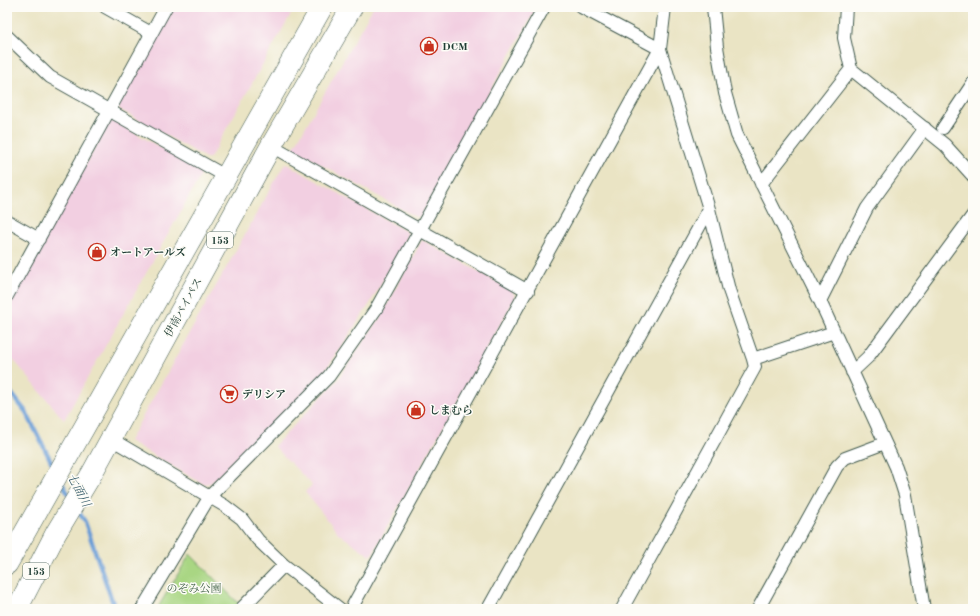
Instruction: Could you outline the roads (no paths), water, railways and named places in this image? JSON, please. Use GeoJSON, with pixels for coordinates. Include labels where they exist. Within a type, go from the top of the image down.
{"type":"FeatureCollection","features":[{"type":"Feature","properties":{"kind":"highway","name":"153"},"geometry":{"type":"LineString","coordinates":[[7,564],[322,7]]}},
{"type":"Feature","properties":{"kind":"highway","name":"伊南バイパス"},"geometry":{"type":"LineString","coordinates":[[17,609],[56,534],[92,475],[271,146],[352,7]]}},
{"type":"Feature","properties":{"kind":"street"},"geometry":{"type":"LineString","coordinates":[[105,7],[152,33]]}},
{"type":"Feature","properties":{"kind":"street"},"geometry":{"type":"LineString","coordinates":[[7,296],[166,7]]}},
{"type":"Feature","properties":{"kind":"street"},"geometry":{"type":"LineString","coordinates":[[142,609],[210,496],[329,376],[376,309],[544,7]]}},
{"type":"Feature","properties":{"kind":"street"},"geometry":{"type":"LineString","coordinates":[[581,7],[660,49]]}},
{"type":"Feature","properties":{"kind":"street"},"geometry":{"type":"LineString","coordinates":[[622,609],[755,368],[729,290],[709,209],[660,49],[664,7]]}},
{"type":"Feature","properties":{"kind":"street"},"geometry":{"type":"LineString","coordinates":[[713,7],[717,47],[725,93],[737,135],[820,301],[896,467],[905,495],[924,609]]}},
{"type":"Feature","properties":{"kind":"street"},"geometry":{"type":"LineString","coordinates":[[846,7],[844,38],[851,69],[926,128],[945,145],[973,176]]}},
{"type":"Feature","properties":{"kind":"street"},"geometry":{"type":"LineString","coordinates":[[8,38],[50,77],[227,177]]}},
{"type":"Feature","properties":{"kind":"street"},"geometry":{"type":"LineString","coordinates":[[352,609],[660,49]]}},
{"type":"Feature","properties":{"kind":"street"},"geometry":{"type":"LineString","coordinates":[[761,184],[851,69]]}},
{"type":"Feature","properties":{"kind":"street"},"geometry":{"type":"LineString","coordinates":[[943,128],[973,83]]}},
{"type":"Feature","properties":{"kind":"street"},"geometry":{"type":"LineString","coordinates":[[820,301],[867,208],[926,128]]}},
{"type":"Feature","properties":{"kind":"street"},"geometry":{"type":"LineString","coordinates":[[271,146],[528,291]]}},
{"type":"Feature","properties":{"kind":"street"},"geometry":{"type":"LineString","coordinates":[[488,609],[709,209]]}},
{"type":"Feature","properties":{"kind":"street"},"geometry":{"type":"LineString","coordinates":[[852,372],[868,357],[973,215]]}},
{"type":"Feature","properties":{"kind":"street"},"geometry":{"type":"LineString","coordinates":[[7,221],[39,239]]}},
{"type":"Feature","properties":{"kind":"street"},"geometry":{"type":"LineString","coordinates":[[753,359],[834,332]]}},
{"type":"Feature","properties":{"kind":"street"},"geometry":{"type":"LineString","coordinates":[[111,439],[210,496],[242,519],[258,540],[284,565],[340,609]]}},
{"type":"Feature","properties":{"kind":"street"},"geometry":{"type":"LineString","coordinates":[[758,609],[837,466],[845,458],[885,443]]}},
{"type":"Feature","properties":{"kind":"street"},"geometry":{"type":"LineString","coordinates":[[241,609],[284,565]]}},
{"type":"Feature","properties":{"kind":"waterway","name":"七面川"},"geometry":{"type":"LineString","coordinates":[[7,388],[26,412],[54,467]]}},
{"type":"Feature","properties":{"kind":"waterway","name":"七面川"},"geometry":{"type":"LineString","coordinates":[[61,481],[70,497]]}},
{"type":"Feature","properties":{"kind":"waterway","name":"七面川"},"geometry":{"type":"LineString","coordinates":[[77,509],[85,522],[115,609]]}},
{"type":"Feature","properties":{"kind":"place","name":"DCM"},"geometry":{"type":"Point","coordinates":[429,46]}},
{"type":"Feature","properties":{"kind":"place","name":"オートアールズ"},"geometry":{"type":"Point","coordinates":[97,252]}},
{"type":"Feature","properties":{"kind":"place","name":"デリシア"},"geometry":{"type":"Point","coordinates":[229,394]}},
{"type":"Feature","properties":{"kind":"place","name":"しまむら"},"geometry":{"type":"Point","coordinates":[416,410]}},
{"type":"Feature","properties":{"kind":"park label","name":"のぞみ公園"},"geometry":{"type":"Point","coordinates":[194,588]}}]}
